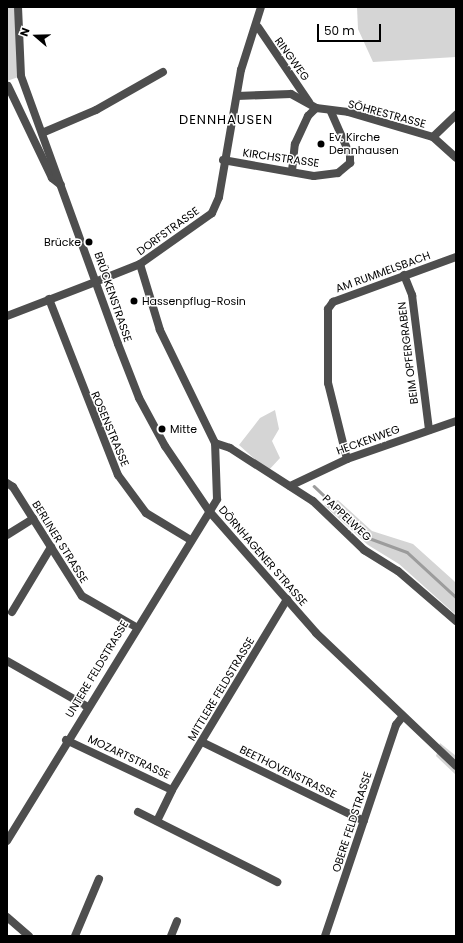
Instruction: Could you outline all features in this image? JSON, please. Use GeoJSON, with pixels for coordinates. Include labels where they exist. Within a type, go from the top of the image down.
{"type":"FeatureCollection","features":[{"type":"Feature","properties":{"kind":"street","name":"DORFSTRASSE"},"geometry":{"type":"LineString","coordinates":[[7,316],[140,264],[212,213],[219,197],[223,160],[241,70],[258,27],[261,7]]}},
{"type":"Feature","properties":{"kind":"street"},"geometry":{"type":"LineString","coordinates":[[18,8],[21,76],[61,185]]}},
{"type":"Feature","properties":{"kind":"street","name":"RINGWEG"},"geometry":{"type":"LineString","coordinates":[[258,27],[309,102]]}},
{"type":"Feature","properties":{"kind":"street"},"geometry":{"type":"LineString","coordinates":[[42,133],[96,110],[163,72]]}},
{"type":"Feature","properties":{"kind":"street","name":"BRÜCKENSTRASSE"},"geometry":{"type":"LineString","coordinates":[[8,86],[52,178],[61,185],[95,282],[139,398],[164,446],[209,511]]}},
{"type":"Feature","properties":{"kind":"street","name":"SÖHRESTRASSE"},"geometry":{"type":"LineString","coordinates":[[237,96],[272,92],[291,94],[309,102],[316,108],[332,112],[348,112],[433,137],[456,158]]}},
{"type":"Feature","properties":{"kind":"street"},"geometry":{"type":"LineString","coordinates":[[292,171],[295,144],[308,116],[316,108]]}},
{"type":"Feature","properties":{"kind":"street","name":"KIRCHSTRASSE"},"geometry":{"type":"LineString","coordinates":[[223,160],[326,175],[338,173],[350,163],[350,155],[332,112]]}},
{"type":"Feature","properties":{"kind":"street"},"geometry":{"type":"LineString","coordinates":[[433,137],[456,115]]}},
{"type":"Feature","properties":{"kind":"street","name":"AM RUMMELSBACH"},"geometry":{"type":"LineString","coordinates":[[346,458],[328,383],[328,309],[333,302],[456,257]]}},
{"type":"Feature","properties":{"kind":"street","name":"DÖRNHAGENER STRASSE"},"geometry":{"type":"LineString","coordinates":[[140,264],[160,330],[215,443],[217,498],[209,511],[316,634],[456,766]]}},
{"type":"Feature","properties":{"kind":"street","name":"BEIM OPFERGRABEN"},"geometry":{"type":"LineString","coordinates":[[404,276],[412,295],[430,430]]}},
{"type":"Feature","properties":{"kind":"street","name":"ROSENSTRASSE"},"geometry":{"type":"LineString","coordinates":[[48,299],[118,475],[146,513],[190,539]]}},
{"type":"Feature","properties":{"kind":"street","name":"HECKENWEG"},"geometry":{"type":"LineString","coordinates":[[290,486],[346,458],[456,421]]}},
{"type":"Feature","properties":{"kind":"street","name":"PAPPELWEG"},"geometry":{"type":"LineString","coordinates":[[215,443],[230,448],[276,481],[290,486],[456,621]]}},
{"type":"Feature","properties":{"kind":"street","name":"BERLINER STRASSE"},"geometry":{"type":"LineString","coordinates":[[10,485],[82,596],[136,627]]}},
{"type":"Feature","properties":{"kind":"street","name":"UNTERE FELDSTRASSE"},"geometry":{"type":"LineString","coordinates":[[7,841],[66,740],[88,707],[190,539],[209,511]]}},
{"type":"Feature","properties":{"kind":"street"},"geometry":{"type":"LineString","coordinates":[[7,535],[32,519]]}},
{"type":"Feature","properties":{"kind":"street"},"geometry":{"type":"LineString","coordinates":[[12,612],[50,547]]}},
{"type":"Feature","properties":{"kind":"street","name":"MITTLERE FELDSTRASSE"},"geometry":{"type":"LineString","coordinates":[[172,790],[287,599]]}},
{"type":"Feature","properties":{"kind":"street"},"geometry":{"type":"LineString","coordinates":[[7,661],[88,707]]}},
{"type":"Feature","properties":{"kind":"street","name":"OBERE FELDSTRASSE"},"geometry":{"type":"LineString","coordinates":[[325,936],[396,725],[403,716]]}},
{"type":"Feature","properties":{"kind":"street","name":"MOZARTSTRASSE"},"geometry":{"type":"LineString","coordinates":[[66,740],[172,790],[157,821]]}},
{"type":"Feature","properties":{"kind":"street","name":"BEETHOVENSTRASSE"},"geometry":{"type":"LineString","coordinates":[[202,742],[364,821]]}},
{"type":"Feature","properties":{"kind":"street"},"geometry":{"type":"LineString","coordinates":[[138,812],[277,882]]}},
{"type":"Feature","properties":{"kind":"street"},"geometry":{"type":"LineString","coordinates":[[75,936],[99,879]]}},
{"type":"Feature","properties":{"kind":"street"},"geometry":{"type":"LineString","coordinates":[[7,918],[29,936]]}},
{"type":"Feature","properties":{"kind":"street"},"geometry":{"type":"LineString","coordinates":[[171,936],[177,922]]}},
{"type":"Feature","properties":{"kind":"shaded area"},"geometry":{"type":"Polygon","coordinates":[[[7,7],[18,7],[21,76],[7,81],[7,7]]]}},
{"type":"Feature","properties":{"kind":"shaded area"},"geometry":{"type":"Polygon","coordinates":[[[357,7],[456,7],[456,57],[373,62],[358,29],[357,7]]]}},
{"type":"Feature","properties":{"kind":"shaded area"},"geometry":{"type":"Polygon","coordinates":[[[275,410],[279,429],[272,441],[280,458],[268,471],[239,445],[260,418],[275,410]]]}},
{"type":"Feature","properties":{"kind":"shaded area"},"geometry":{"type":"Polygon","coordinates":[[[338,500],[372,531],[413,544],[453,580],[456,583],[456,615],[399,564],[368,545],[324,505],[338,500]]]}},
{"type":"Feature","properties":{"kind":"shaded area"},"geometry":{"type":"Polygon","coordinates":[[[440,743],[456,756],[456,775],[436,756],[440,743]]]}},
{"type":"Feature","properties":{"kind":"waterway"},"geometry":{"type":"LineString","coordinates":[[314,486],[369,538],[407,552],[456,597]]}},
{"type":"Feature","properties":{"kind":"place","name":"Ev. Kirche Dennhausen"},"geometry":{"type":"Point","coordinates":[321,144]}},
{"type":"Feature","properties":{"kind":"place","name":"Brücke"},"geometry":{"type":"Point","coordinates":[89,242]}},
{"type":"Feature","properties":{"kind":"place","name":"Hassenpflug-Rosin"},"geometry":{"type":"Point","coordinates":[134,301]}},
{"type":"Feature","properties":{"kind":"place","name":"Mitte"},"geometry":{"type":"Point","coordinates":[162,429]}},
{"type":"Feature","properties":{"kind":"district","name":"DENNHAUSEN"},"geometry":{"type":"Point","coordinates":[226,120]}}]}
